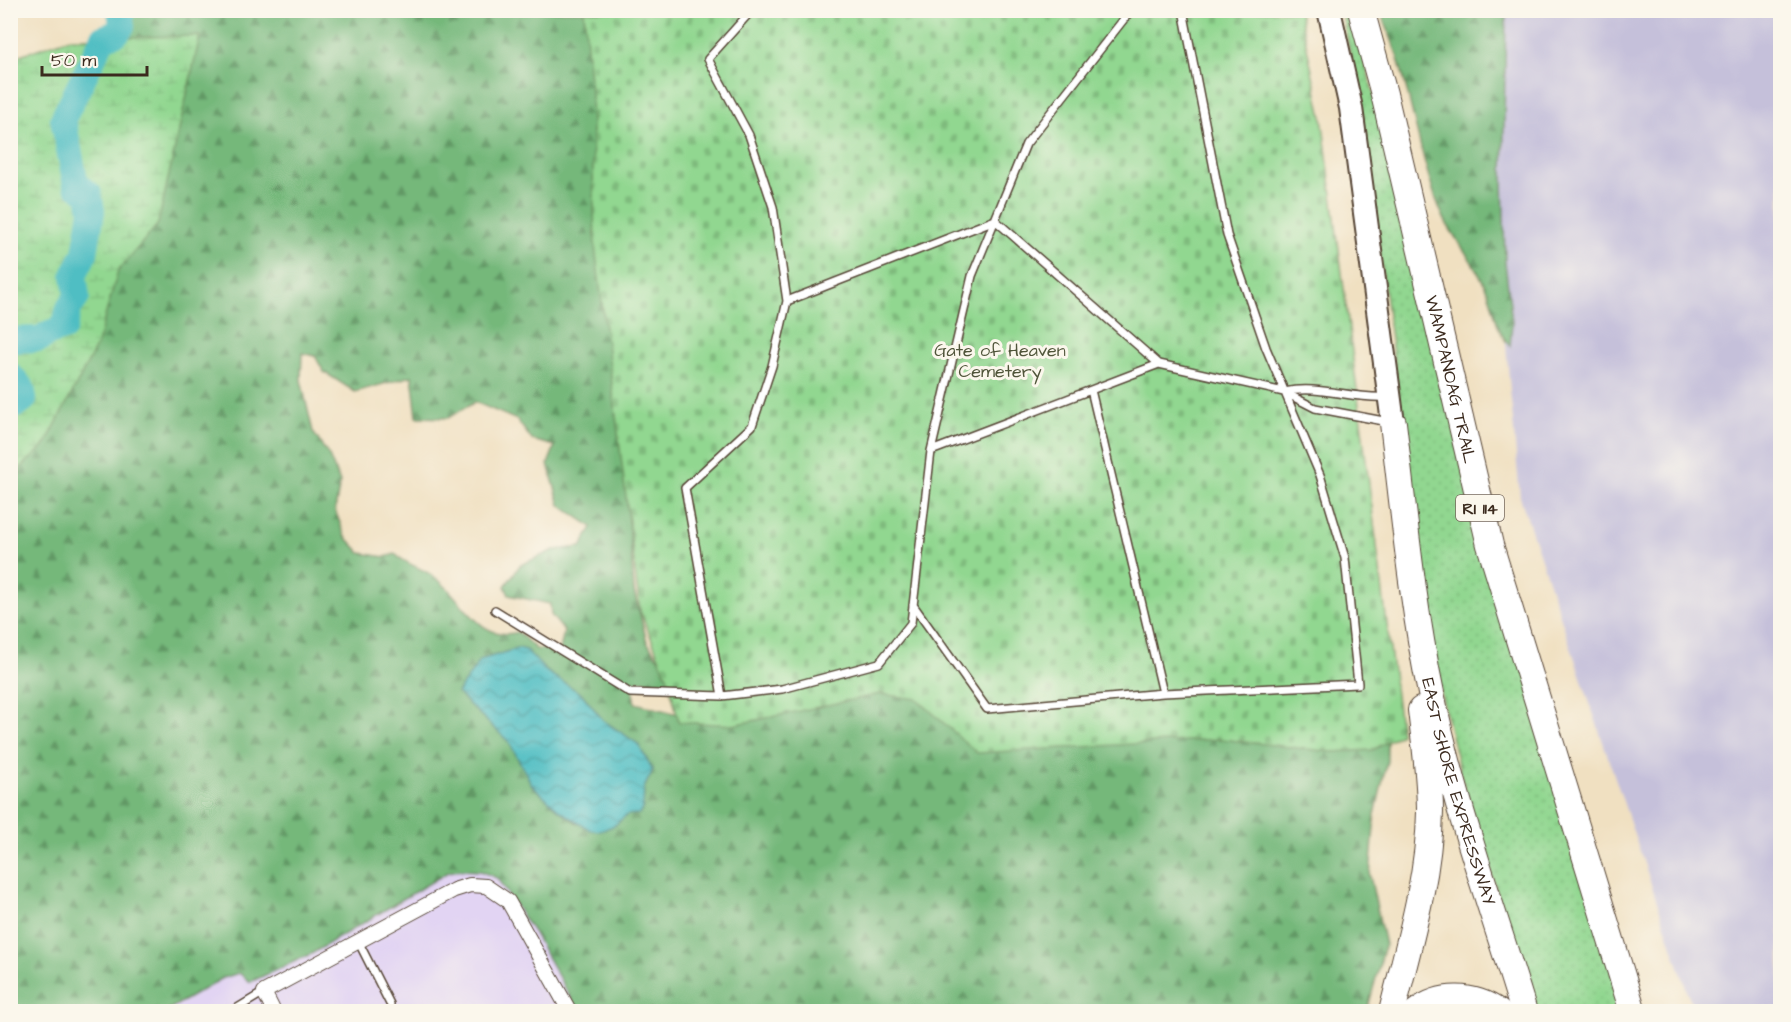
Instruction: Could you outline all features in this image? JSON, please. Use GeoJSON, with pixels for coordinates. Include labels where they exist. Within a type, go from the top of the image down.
{"type":"FeatureCollection","features":[{"type":"Feature","properties":{"kind":"highway","name":"WAMPANOAG TRAIL"},"geometry":{"type":"LineString","coordinates":[[1360,10],[1384,94],[1483,520],[1551,744]]}},
{"type":"Feature","properties":{"kind":"highway"},"geometry":{"type":"LineString","coordinates":[[1392,1011],[1421,882],[1430,812],[1416,658],[1411,566],[1393,423]]}},
{"type":"Feature","properties":{"kind":"highway","name":"EAST SHORE EXPRESSWAY"},"geometry":{"type":"LineString","coordinates":[[1411,566],[1421,642],[1437,719],[1524,1011]]}},
{"type":"Feature","properties":{"kind":"highway","name":"RI 114"},"geometry":{"type":"LineString","coordinates":[[1551,744],[1633,1011]]}},
{"type":"Feature","properties":{"kind":"highway"},"geometry":{"type":"LineString","coordinates":[[1551,744],[1600,860],[1647,1011]]}},
{"type":"Feature","properties":{"kind":"highway"},"geometry":{"type":"LineString","coordinates":[[1417,1011],[1436,1002],[1455,998],[1480,1002],[1498,1011]]}},
{"type":"Feature","properties":{"kind":"main road"},"geometry":{"type":"LineString","coordinates":[[1329,10],[1352,116],[1393,423]]}},
{"type":"Feature","properties":{"kind":"street"},"geometry":{"type":"LineString","coordinates":[[274,1011],[264,992],[454,890],[470,885],[486,886],[508,901],[570,1011]]}},
{"type":"Feature","properties":{"kind":"lane"},"geometry":{"type":"LineString","coordinates":[[722,696],[685,488],[752,426],[772,366],[787,301],[773,207],[749,135],[708,59],[752,10]]}},
{"type":"Feature","properties":{"kind":"lane"},"geometry":{"type":"LineString","coordinates":[[495,610],[630,693],[722,696],[782,689],[879,663],[911,623],[931,451],[972,276],[1026,144],[1131,10]]}},
{"type":"Feature","properties":{"kind":"lane"},"geometry":{"type":"LineString","coordinates":[[913,605],[987,709],[1163,693],[1358,684],[1345,558],[1320,475],[1259,328],[1227,235],[1183,10]]}},
{"type":"Feature","properties":{"kind":"lane"},"geometry":{"type":"LineString","coordinates":[[787,301],[995,220]]}},
{"type":"Feature","properties":{"kind":"lane"},"geometry":{"type":"LineString","coordinates":[[995,220],[1159,364],[1284,392],[1315,408],[1393,423]]}},
{"type":"Feature","properties":{"kind":"lane"},"geometry":{"type":"LineString","coordinates":[[931,451],[1159,364]]}},
{"type":"Feature","properties":{"kind":"lane"},"geometry":{"type":"LineString","coordinates":[[1284,392],[1311,388],[1357,397],[1390,397]]}},
{"type":"Feature","properties":{"kind":"lane"},"geometry":{"type":"LineString","coordinates":[[1091,390],[1163,693]]}},
{"type":"Feature","properties":{"kind":"lane"},"geometry":{"type":"LineString","coordinates":[[358,941],[390,1004]]}},
{"type":"Feature","properties":{"kind":"lane"},"geometry":{"type":"LineString","coordinates":[[231,1011],[264,992]]}},
{"type":"Feature","properties":{"kind":"shaded area"},"geometry":{"type":"Polygon","coordinates":[[[1475,11],[1780,11],[1780,1011],[1694,1011],[1520,497],[1475,11]]]}},
{"type":"Feature","properties":{"kind":"shaded area"},"geometry":{"type":"Polygon","coordinates":[[[480,871],[497,878],[533,932],[578,1011],[166,1012],[223,978],[239,973],[244,976],[448,872],[480,871]]]}},
{"type":"Feature","properties":{"kind":"green space"},"geometry":{"type":"Polygon","coordinates":[[[114,11],[601,11],[597,62],[634,591],[647,642],[678,686],[637,680],[633,693],[635,703],[674,713],[687,713],[864,685],[1086,738],[1387,738],[1387,761],[1375,815],[1370,876],[1385,945],[1367,1011],[578,1011],[533,932],[497,878],[480,871],[460,870],[448,872],[313,953],[250,982],[239,973],[223,978],[166,1011],[11,1012],[11,380],[114,46],[112,32],[114,11]],[[302,353],[301,380],[313,432],[329,456],[340,482],[335,510],[345,536],[361,553],[385,557],[395,554],[431,575],[446,587],[472,617],[493,631],[504,634],[518,632],[536,649],[560,650],[564,631],[551,615],[550,604],[509,595],[505,586],[520,565],[554,550],[581,547],[592,527],[560,505],[548,464],[555,446],[532,440],[517,420],[475,402],[448,418],[417,417],[412,376],[355,392],[324,372],[315,356],[302,353]],[[519,648],[480,660],[458,694],[509,742],[532,785],[577,823],[615,825],[627,814],[643,808],[644,788],[653,770],[638,744],[603,720],[582,694],[560,682],[519,648]]]}},
{"type":"Feature","properties":{"kind":"green space","name":"Gate of Heaven Cemetery"},"geometry":{"type":"Polygon","coordinates":[[[584,11],[1299,11],[1322,117],[1401,734],[1373,750],[1332,752],[1221,739],[977,753],[917,699],[880,694],[733,725],[679,722],[668,679],[640,611],[595,246],[591,92],[584,11]]]}},
{"type":"Feature","properties":{"kind":"green space"},"geometry":{"type":"Polygon","coordinates":[[[1341,11],[1351,11],[1623,1011],[1534,1011],[1461,776],[1432,656],[1360,99],[1341,11]]]}},
{"type":"Feature","properties":{"kind":"green space"},"geometry":{"type":"Polygon","coordinates":[[[1380,11],[1506,11],[1503,179],[1505,262],[1512,322],[1510,346],[1501,333],[1482,280],[1446,223],[1437,202],[1422,153],[1402,70],[1380,11]]]}},
{"type":"Feature","properties":{"kind":"green space"},"geometry":{"type":"Polygon","coordinates":[[[200,36],[158,224],[118,271],[97,345],[45,445],[11,477],[11,58],[70,38],[200,36]]]}},
{"type":"Feature","properties":{"kind":"water"},"geometry":{"type":"Polygon","coordinates":[[[519,648],[526,650],[547,672],[582,694],[603,720],[638,744],[653,770],[644,788],[643,808],[639,814],[627,815],[615,825],[601,831],[590,830],[559,810],[532,785],[509,742],[457,693],[480,660],[519,648]]]}},
{"type":"Feature","properties":{"kind":"waterway"},"geometry":{"type":"LineString","coordinates":[[10,340],[40,339],[64,328],[69,308],[77,297],[74,275],[85,253],[92,211],[89,194],[76,185],[63,119],[103,38],[117,33],[122,26],[120,10]]}},
{"type":"Feature","properties":{"kind":"waterway"},"geometry":{"type":"LineString","coordinates":[[10,375],[22,388],[24,399],[10,406]]}}]}
